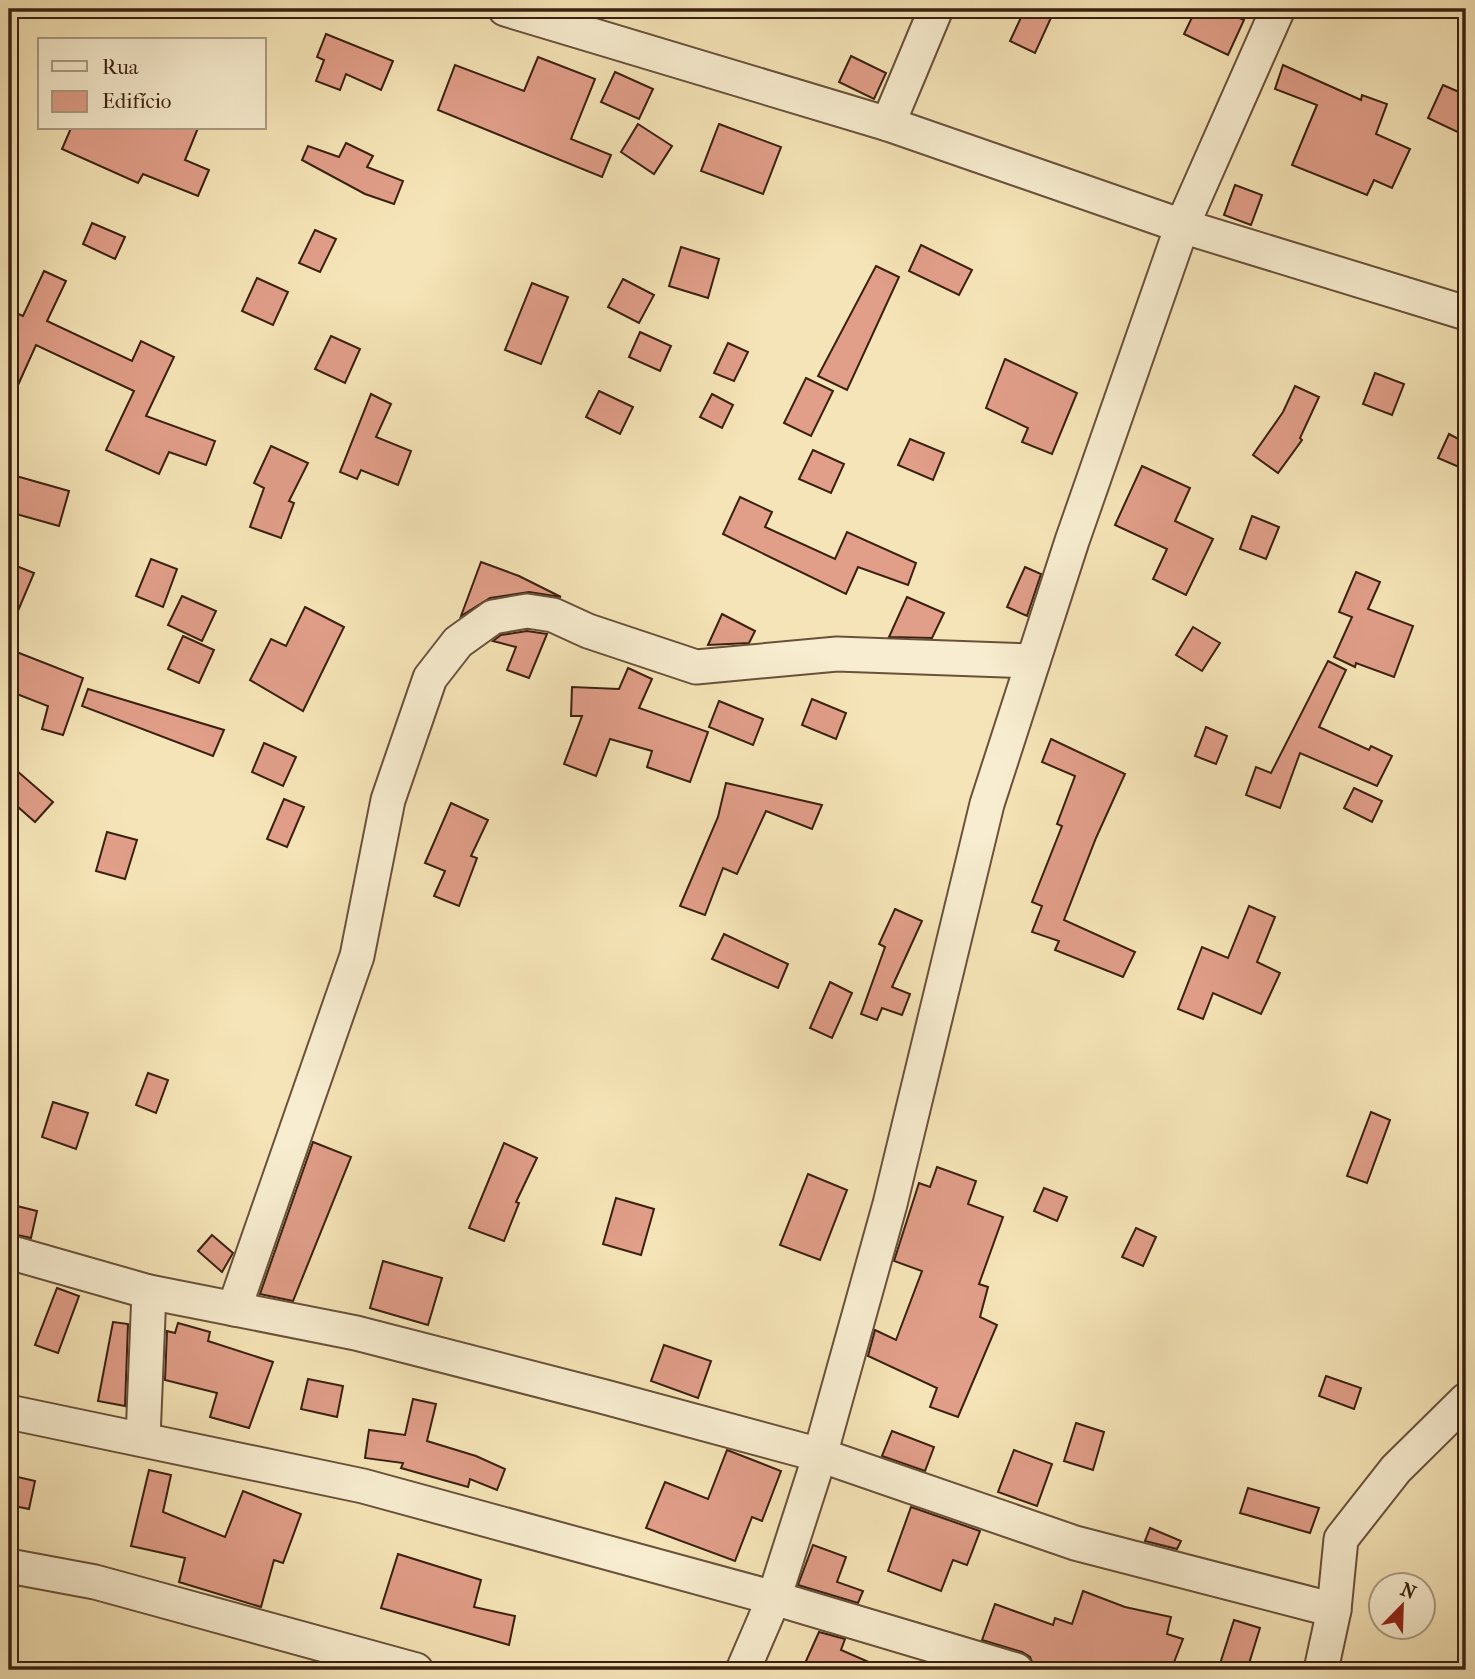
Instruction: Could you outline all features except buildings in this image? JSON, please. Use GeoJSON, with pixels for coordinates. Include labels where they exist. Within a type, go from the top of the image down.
{"type":"FeatureCollection","features":[{"type":"Feature","properties":{"kind":"street"},"geometry":{"type":"LineString","coordinates":[[888,124],[936,9]]}},
{"type":"Feature","properties":{"kind":"street"},"geometry":{"type":"LineString","coordinates":[[743,1670],[774,1598],[820,1455],[890,1204],[987,804],[1033,661],[1182,226],[1278,9]]}},
{"type":"Feature","properties":{"kind":"street"},"geometry":{"type":"LineString","coordinates":[[520,11],[888,124],[1182,226],[1466,313]]}},
{"type":"Feature","properties":{"kind":"street"},"geometry":{"type":"LineString","coordinates":[[234,1309],[357,956],[387,800],[430,678],[458,642],[493,617],[527,611],[552,615],[588,631],[696,667],[837,654],[1033,661]]}},
{"type":"Feature","properties":{"kind":"street"},"geometry":{"type":"LineString","coordinates":[[9,1252],[149,1292],[356,1333],[820,1455],[1075,1543],[1335,1610]]}},
{"type":"Feature","properties":{"kind":"street"},"geometry":{"type":"LineString","coordinates":[[144,1438],[149,1292]]}},
{"type":"Feature","properties":{"kind":"street"},"geometry":{"type":"LineString","coordinates":[[1321,1670],[1335,1610],[1340,1539],[1396,1469],[1466,1400]]}},
{"type":"Feature","properties":{"kind":"street"},"geometry":{"type":"LineString","coordinates":[[9,1412],[144,1438],[363,1486],[774,1598],[1016,1670]]}},
{"type":"Feature","properties":{"kind":"street"},"geometry":{"type":"LineString","coordinates":[[9,1566],[107,1585],[416,1670]]}}]}
